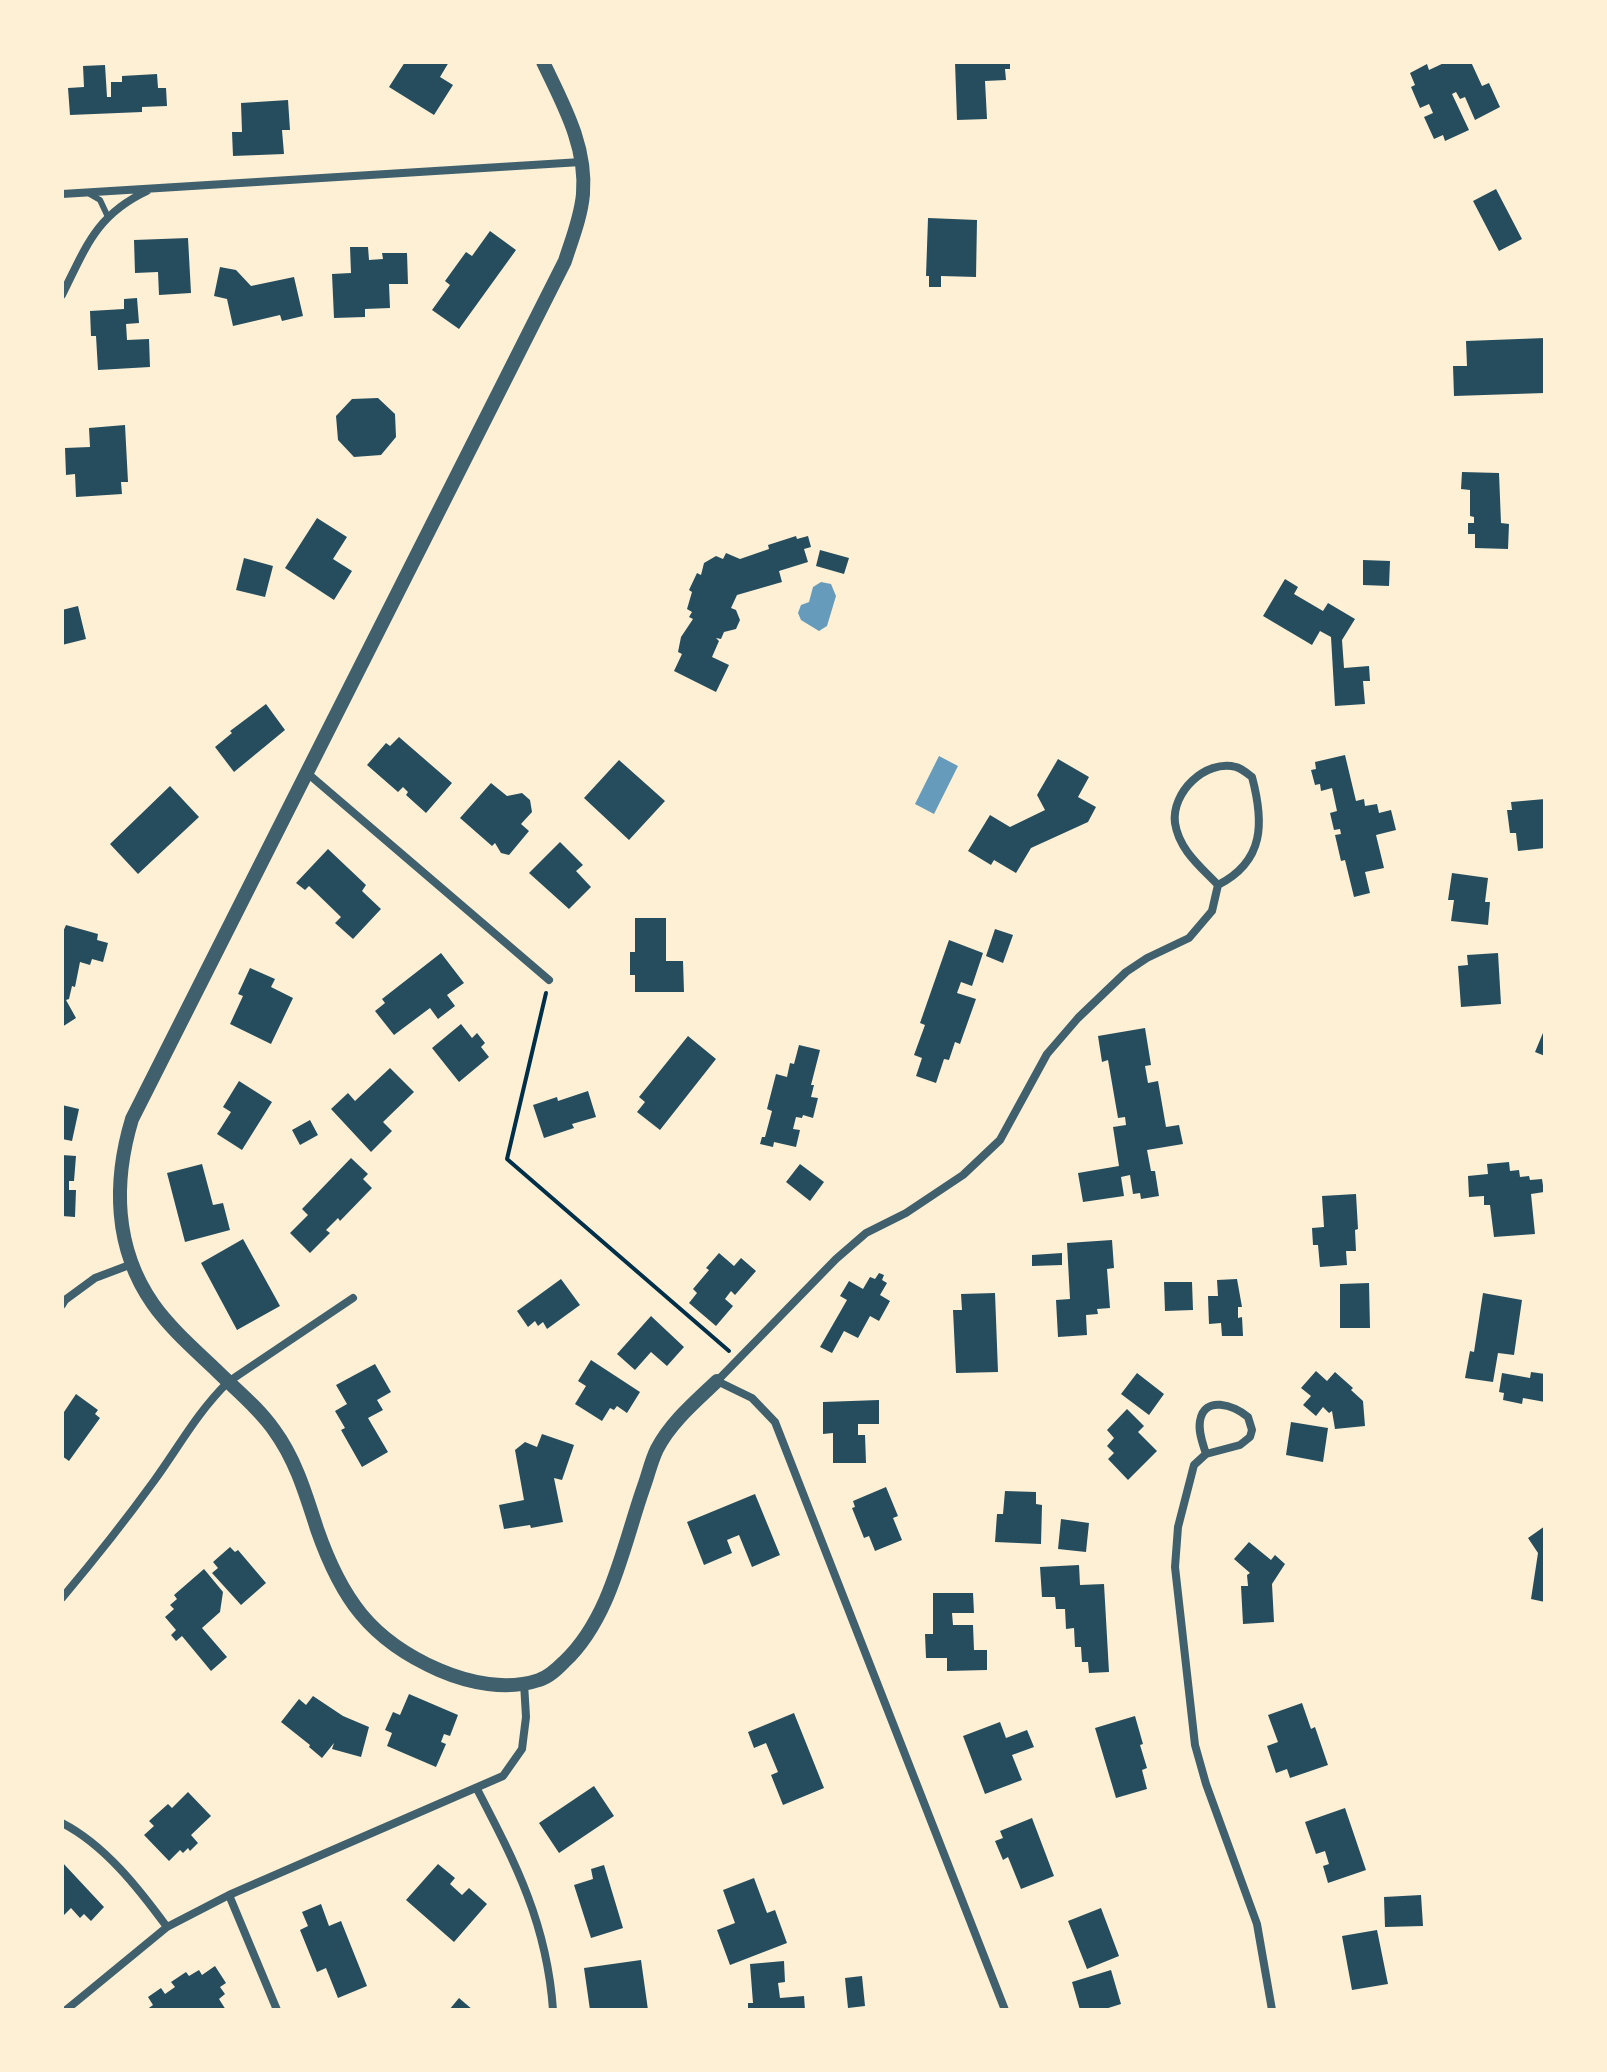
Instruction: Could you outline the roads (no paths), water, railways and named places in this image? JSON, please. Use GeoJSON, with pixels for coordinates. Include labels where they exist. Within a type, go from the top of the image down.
{"type":"FeatureCollection","features":[{"type":"Feature","properties":{"kind":"street"},"geometry":{"type":"LineString","coordinates":[[543,62],[576,136],[581,162],[583,193],[565,261],[132,1119],[123,1148],[121,1221],[132,1264],[161,1314],[268,1423],[290,1455],[331,1568],[358,1613],[402,1650],[449,1675],[478,1683],[524,1683],[549,1675],[585,1642],[605,1601],[656,1451],[672,1425],[836,1259],[866,1233],[906,1213],[963,1175],[1000,1140],[1047,1054],[1078,1018],[1126,972],[1189,938],[1212,911],[1218,885],[1238,874],[1249,859],[1260,827],[1259,803],[1252,777],[1236,767],[1215,767],[1192,780],[1178,800],[1175,823],[1188,854],[1218,885]]}},
{"type":"Feature","properties":{"kind":"street"},"geometry":{"type":"LineString","coordinates":[[62,194],[581,162]]}},
{"type":"Feature","properties":{"kind":"street"},"geometry":{"type":"LineString","coordinates":[[62,295],[95,234],[108,217],[118,207],[152,189]]}},
{"type":"Feature","properties":{"kind":"street"},"geometry":{"type":"LineString","coordinates":[[306,772],[549,980]]}},
{"type":"Feature","properties":{"kind":"street"},"geometry":{"type":"LineString","coordinates":[[62,1305],[95,1278],[132,1264]]}},
{"type":"Feature","properties":{"kind":"street"},"geometry":{"type":"LineString","coordinates":[[62,1598],[154,1481],[201,1410],[228,1382],[353,1298]]}},
{"type":"Feature","properties":{"kind":"street"},"geometry":{"type":"LineString","coordinates":[[717,1381],[752,1398],[775,1422],[1005,2010]]}},
{"type":"Feature","properties":{"kind":"street"},"geometry":{"type":"LineString","coordinates":[[1206,1454],[1199,1423],[1208,1408],[1220,1404],[1229,1406],[1248,1417],[1252,1430],[1247,1440],[1240,1445],[1206,1454],[1194,1465],[1178,1527],[1175,1567],[1195,1745],[1257,1924],[1272,2010]]}},
{"type":"Feature","properties":{"kind":"street"},"geometry":{"type":"LineString","coordinates":[[66,2010],[167,1927],[229,1895],[503,1776],[522,1749],[526,1717],[524,1683]]}},
{"type":"Feature","properties":{"kind":"street"},"geometry":{"type":"LineString","coordinates":[[477,1789],[522,1876],[550,1974],[553,2010]]}},
{"type":"Feature","properties":{"kind":"street"},"geometry":{"type":"LineString","coordinates":[[62,1823],[78,1831],[103,1853],[167,1927]]}},
{"type":"Feature","properties":{"kind":"street"},"geometry":{"type":"LineString","coordinates":[[229,1895],[277,2010]]}},
{"type":"Feature","properties":{"kind":"lane"},"geometry":{"type":"LineString","coordinates":[[87,192],[100,200],[108,217]]}},
{"type":"Feature","properties":{"kind":"water"},"geometry":{"type":"Polygon","coordinates":[[[821,582],[831,584],[836,596],[827,626],[819,631],[801,620],[798,613],[801,605],[809,602],[813,587],[821,582]]]}},
{"type":"Feature","properties":{"kind":"water"},"geometry":{"type":"Polygon","coordinates":[[[939,756],[958,766],[934,814],[915,804],[939,756]]]}}]}
